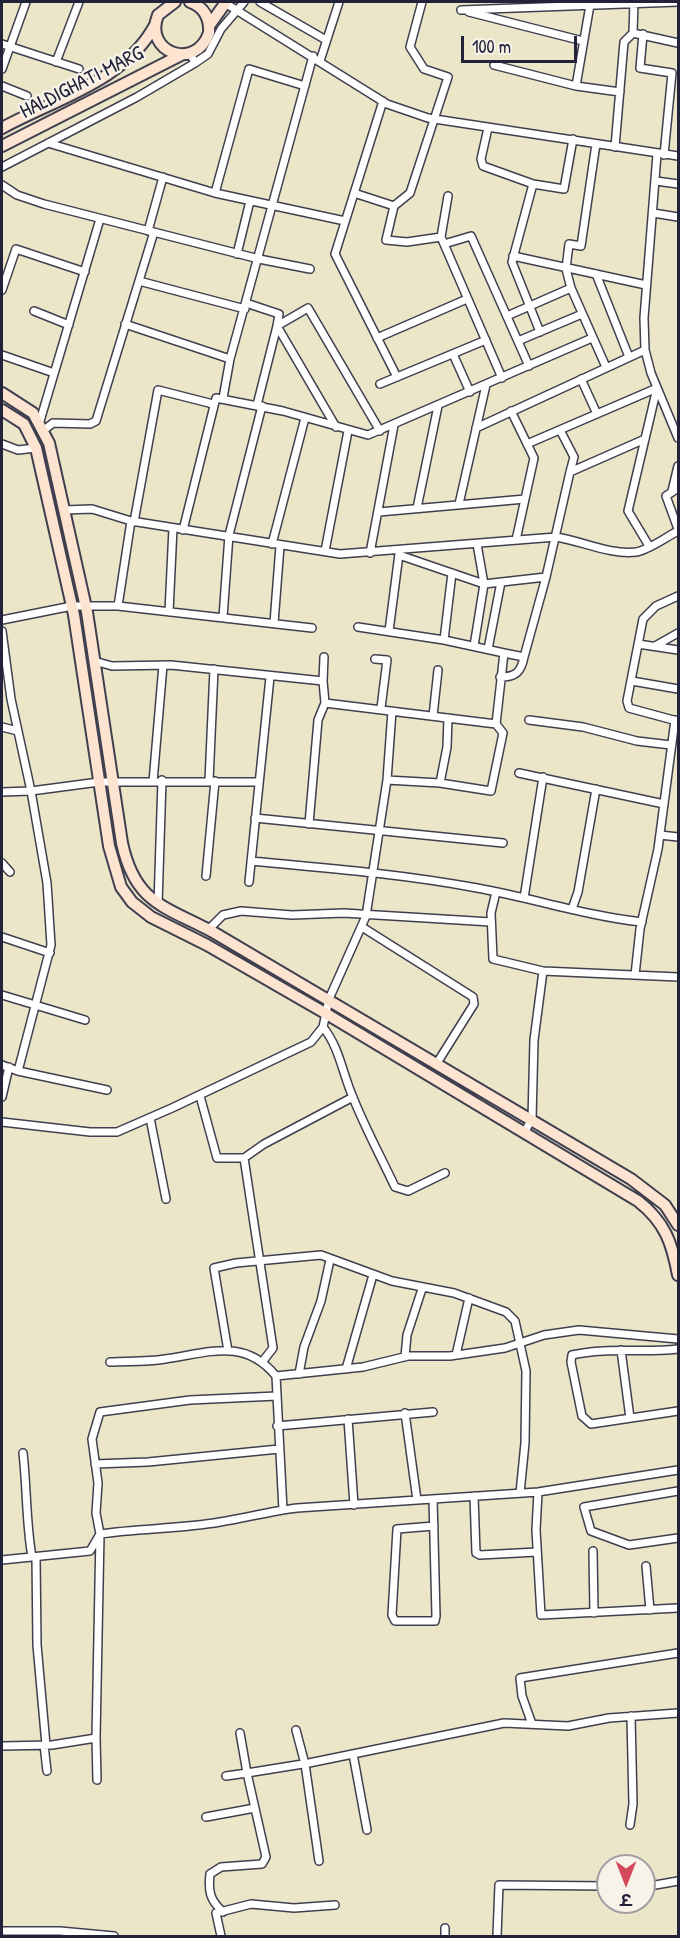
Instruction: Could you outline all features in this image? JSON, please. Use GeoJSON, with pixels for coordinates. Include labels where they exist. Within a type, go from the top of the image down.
{"type":"FeatureCollection","features":[{"type":"Feature","properties":{"kind":"street"},"geometry":{"type":"LineString","coordinates":[[2,69],[27,2]]}},
{"type":"Feature","properties":{"kind":"street"},"geometry":{"type":"LineString","coordinates":[[56,62],[79,2]]}},
{"type":"Feature","properties":{"kind":"street","name":"HALDIGHATI MARG"},"geometry":{"type":"LineString","coordinates":[[2,128],[111,74],[132,58],[146,41],[156,14],[174,2]]}},
{"type":"Feature","properties":{"kind":"street"},"geometry":{"type":"LineString","coordinates":[[190,2],[203,10],[209,26]]}},
{"type":"Feature","properties":{"kind":"street"},"geometry":{"type":"LineString","coordinates":[[2,167],[48,143],[189,57],[207,40],[209,26],[226,2],[383,101],[434,119],[678,156]]}},
{"type":"Feature","properties":{"kind":"street"},"geometry":{"type":"LineString","coordinates":[[156,14],[159,42],[172,53],[189,57],[208,54],[221,29],[244,2]]}},
{"type":"Feature","properties":{"kind":"street"},"geometry":{"type":"LineString","coordinates":[[260,2],[326,40]]}},
{"type":"Feature","properties":{"kind":"street"},"geometry":{"type":"LineString","coordinates":[[223,398],[230,359],[305,86],[326,40],[339,2]]}},
{"type":"Feature","properties":{"kind":"street"},"geometry":{"type":"LineString","coordinates":[[422,2],[410,47],[424,69],[448,76],[410,193],[394,206],[386,240],[442,241],[471,236],[529,366]]}},
{"type":"Feature","properties":{"kind":"street"},"geometry":{"type":"LineString","coordinates":[[461,10],[462,2]]}},
{"type":"Feature","properties":{"kind":"street"},"geometry":{"type":"LineString","coordinates":[[461,10],[678,2]]}},
{"type":"Feature","properties":{"kind":"street"},"geometry":{"type":"LineString","coordinates":[[615,147],[624,42],[633,33],[634,3]]}},
{"type":"Feature","properties":{"kind":"street"},"geometry":{"type":"LineString","coordinates":[[576,86],[590,5]]}},
{"type":"Feature","properties":{"kind":"street"},"geometry":{"type":"LineString","coordinates":[[461,10],[584,41]]}},
{"type":"Feature","properties":{"kind":"street"},"geometry":{"type":"LineString","coordinates":[[633,33],[678,43]]}},
{"type":"Feature","properties":{"kind":"street"},"geometry":{"type":"LineString","coordinates":[[643,34],[640,68],[672,73],[656,181],[646,285],[645,350],[657,388],[675,420],[678,438]]}},
{"type":"Feature","properties":{"kind":"street"},"geometry":{"type":"LineString","coordinates":[[2,44],[79,69]]}},
{"type":"Feature","properties":{"kind":"street","name":"HALDIGHATI MARG"},"geometry":{"type":"LineString","coordinates":[[2,146],[189,57]]}},
{"type":"Feature","properties":{"kind":"street"},"geometry":{"type":"LineString","coordinates":[[494,65],[576,86],[620,92]]}},
{"type":"Feature","properties":{"kind":"street"},"geometry":{"type":"LineString","coordinates":[[215,193],[249,69],[305,86]]}},
{"type":"Feature","properties":{"kind":"street"},"geometry":{"type":"LineString","coordinates":[[2,86],[27,96]]}},
{"type":"Feature","properties":{"kind":"street"},"geometry":{"type":"LineString","coordinates":[[383,101],[334,254],[397,377]]}},
{"type":"Feature","properties":{"kind":"street"},"geometry":{"type":"LineString","coordinates":[[488,128],[481,159],[483,166],[533,184],[564,189],[573,139]]}},
{"type":"Feature","properties":{"kind":"street"},"geometry":{"type":"LineString","coordinates":[[48,143],[215,193],[345,221]]}},
{"type":"Feature","properties":{"kind":"street"},"geometry":{"type":"LineString","coordinates":[[596,144],[581,246],[569,243],[566,268],[571,288],[606,367]]}},
{"type":"Feature","properties":{"kind":"street"},"geometry":{"type":"LineString","coordinates":[[42,426],[53,423],[90,424],[96,421],[139,281],[163,177]]}},
{"type":"Feature","properties":{"kind":"street"},"geometry":{"type":"LineString","coordinates":[[656,181],[678,184]]}},
{"type":"Feature","properties":{"kind":"street"},"geometry":{"type":"LineString","coordinates":[[533,184],[513,256],[514,267],[540,332]]}},
{"type":"Feature","properties":{"kind":"street"},"geometry":{"type":"LineString","coordinates":[[2,185],[16,195],[100,219],[237,254],[310,269]]}},
{"type":"Feature","properties":{"kind":"street"},"geometry":{"type":"LineString","coordinates":[[354,194],[394,206]]}},
{"type":"Feature","properties":{"kind":"street"},"geometry":{"type":"LineString","coordinates":[[448,196],[442,241],[502,378]]}},
{"type":"Feature","properties":{"kind":"street"},"geometry":{"type":"LineString","coordinates":[[237,254],[250,201]]}},
{"type":"Feature","properties":{"kind":"street"},"geometry":{"type":"LineString","coordinates":[[653,213],[678,217]]}},
{"type":"Feature","properties":{"kind":"street"},"geometry":{"type":"LineString","coordinates":[[42,426],[54,373],[100,219]]}},
{"type":"Feature","properties":{"kind":"street"},"geometry":{"type":"LineString","coordinates":[[2,290],[16,249],[85,273]]}},
{"type":"Feature","properties":{"kind":"street"},"geometry":{"type":"LineString","coordinates":[[513,256],[646,285]]}},
{"type":"Feature","properties":{"kind":"street"},"geometry":{"type":"LineString","coordinates":[[596,274],[629,357]]}},
{"type":"Feature","properties":{"kind":"street"},"geometry":{"type":"LineString","coordinates":[[139,281],[279,314],[229,535],[223,617]]}},
{"type":"Feature","properties":{"kind":"street"},"geometry":{"type":"LineString","coordinates":[[507,316],[571,288]]}},
{"type":"Feature","properties":{"kind":"street"},"geometry":{"type":"LineString","coordinates":[[377,338],[467,299]]}},
{"type":"Feature","properties":{"kind":"street"},"geometry":{"type":"LineString","coordinates":[[277,327],[308,308],[380,431]]}},
{"type":"Feature","properties":{"kind":"street"},"geometry":{"type":"LineString","coordinates":[[34,311],[69,325]]}},
{"type":"Feature","properties":{"kind":"street"},"geometry":{"type":"LineString","coordinates":[[518,342],[582,314]]}},
{"type":"Feature","properties":{"kind":"street"},"geometry":{"type":"LineString","coordinates":[[125,324],[230,359]]}},
{"type":"Feature","properties":{"kind":"street"},"geometry":{"type":"LineString","coordinates":[[277,327],[336,427]]}},
{"type":"Feature","properties":{"kind":"street"},"geometry":{"type":"LineString","coordinates":[[183,530],[216,398],[259,406],[368,435],[592,338]]}},
{"type":"Feature","properties":{"kind":"street"},"geometry":{"type":"LineString","coordinates":[[380,384],[486,340]]}},
{"type":"Feature","properties":{"kind":"street"},"geometry":{"type":"LineString","coordinates":[[476,428],[645,350]]}},
{"type":"Feature","properties":{"kind":"street"},"geometry":{"type":"LineString","coordinates":[[453,354],[470,392]]}},
{"type":"Feature","properties":{"kind":"street"},"geometry":{"type":"LineString","coordinates":[[2,355],[54,373]]}},
{"type":"Feature","properties":{"kind":"street"},"geometry":{"type":"LineString","coordinates":[[581,379],[597,414]]}},
{"type":"Feature","properties":{"kind":"street"},"geometry":{"type":"LineString","coordinates":[[459,504],[486,385]]}},
{"type":"Feature","properties":{"kind":"street"},"geometry":{"type":"LineString","coordinates":[[527,444],[657,388]]}},
{"type":"Feature","properties":{"kind":"street"},"geometry":{"type":"LineString","coordinates":[[649,546],[628,511],[657,388]]}},
{"type":"Feature","properties":{"kind":"street"},"geometry":{"type":"LineString","coordinates":[[118,606],[158,390],[213,404]]}},
{"type":"Feature","properties":{"kind":"street"},"geometry":{"type":"LineString","coordinates":[[2,393],[26,407],[42,426],[86,605],[126,863],[141,891],[158,904],[329,999],[532,1119],[645,1189],[665,1205],[678,1221]]}},
{"type":"Feature","properties":{"kind":"street"},"geometry":{"type":"LineString","coordinates":[[417,508],[438,406]]}},
{"type":"Feature","properties":{"kind":"street"},"geometry":{"type":"LineString","coordinates":[[2,410],[24,424],[36,448],[72,606],[114,868],[121,887],[132,902],[151,917],[207,945],[325,1013],[525,1131],[638,1201],[656,1216],[673,1246],[678,1275]]}},
{"type":"Feature","properties":{"kind":"street"},"geometry":{"type":"LineString","coordinates":[[511,411],[534,458],[516,540]]}},
{"type":"Feature","properties":{"kind":"street"},"geometry":{"type":"LineString","coordinates":[[272,544],[305,418]]}},
{"type":"Feature","properties":{"kind":"street"},"geometry":{"type":"LineString","coordinates":[[370,553],[394,425]]}},
{"type":"Feature","properties":{"kind":"street"},"geometry":{"type":"LineString","coordinates":[[501,677],[515,675],[520,671],[556,537],[574,456],[560,430]]}},
{"type":"Feature","properties":{"kind":"street"},"geometry":{"type":"LineString","coordinates":[[325,551],[348,431]]}},
{"type":"Feature","properties":{"kind":"street"},"geometry":{"type":"LineString","coordinates":[[570,472],[645,439]]}},
{"type":"Feature","properties":{"kind":"street"},"geometry":{"type":"LineString","coordinates":[[2,444],[18,450],[36,448]]}},
{"type":"Feature","properties":{"kind":"street"},"geometry":{"type":"LineString","coordinates":[[64,510],[92,509],[132,522],[325,551],[399,553],[556,537],[615,551],[637,552],[678,530],[666,500],[666,496],[675,490],[678,466]]}},
{"type":"Feature","properties":{"kind":"street"},"geometry":{"type":"LineString","coordinates":[[379,512],[525,499]]}},
{"type":"Feature","properties":{"kind":"street"},"geometry":{"type":"LineString","coordinates":[[169,612],[173,528]]}},
{"type":"Feature","properties":{"kind":"street"},"geometry":{"type":"LineString","coordinates":[[474,646],[484,584],[477,544]]}},
{"type":"Feature","properties":{"kind":"street"},"geometry":{"type":"LineString","coordinates":[[274,624],[280,546]]}},
{"type":"Feature","properties":{"kind":"street"},"geometry":{"type":"LineString","coordinates":[[399,553],[484,584],[546,577]]}},
{"type":"Feature","properties":{"kind":"street"},"geometry":{"type":"LineString","coordinates":[[389,631],[399,553]]}},
{"type":"Feature","properties":{"kind":"street"},"geometry":{"type":"LineString","coordinates":[[444,640],[452,573]]}},
{"type":"Feature","properties":{"kind":"street"},"geometry":{"type":"LineString","coordinates":[[488,649],[501,582]]}},
{"type":"Feature","properties":{"kind":"street"},"geometry":{"type":"LineString","coordinates":[[635,975],[642,922],[660,835],[671,745],[677,721],[629,708],[627,701],[643,619],[656,606],[678,596]]}},
{"type":"Feature","properties":{"kind":"street"},"geometry":{"type":"LineString","coordinates":[[2,620],[86,605],[118,606],[312,628]]}},
{"type":"Feature","properties":{"kind":"street"},"geometry":{"type":"LineString","coordinates":[[358,627],[444,640],[524,657]]}},
{"type":"Feature","properties":{"kind":"street"},"geometry":{"type":"LineString","coordinates":[[2,631],[18,731],[47,883],[50,953],[18,1071]]}},
{"type":"Feature","properties":{"kind":"street"},"geometry":{"type":"LineString","coordinates":[[655,646],[678,633]]}},
{"type":"Feature","properties":{"kind":"street"},"geometry":{"type":"LineString","coordinates":[[638,644],[678,650]]}},
{"type":"Feature","properties":{"kind":"street"},"geometry":{"type":"LineString","coordinates":[[387,780],[440,783],[491,791],[502,733],[496,723],[504,653]]}},
{"type":"Feature","properties":{"kind":"street"},"geometry":{"type":"LineString","coordinates":[[309,824],[318,720],[325,703],[324,657]]}},
{"type":"Feature","properties":{"kind":"street"},"geometry":{"type":"LineString","coordinates":[[375,659],[387,660],[381,708]]}},
{"type":"Feature","properties":{"kind":"street"},"geometry":{"type":"LineString","coordinates":[[94,661],[112,666],[163,665],[323,681]]}},
{"type":"Feature","properties":{"kind":"street"},"geometry":{"type":"LineString","coordinates":[[153,782],[163,665]]}},
{"type":"Feature","properties":{"kind":"street"},"geometry":{"type":"LineString","coordinates":[[206,876],[212,781],[214,669]]}},
{"type":"Feature","properties":{"kind":"street"},"geometry":{"type":"LineString","coordinates":[[433,716],[438,670]]}},
{"type":"Feature","properties":{"kind":"street"},"geometry":{"type":"LineString","coordinates":[[249,882],[270,677]]}},
{"type":"Feature","properties":{"kind":"street"},"geometry":{"type":"LineString","coordinates":[[632,681],[678,689]]}},
{"type":"Feature","properties":{"kind":"street"},"geometry":{"type":"LineString","coordinates":[[325,703],[496,723]]}},
{"type":"Feature","properties":{"kind":"street"},"geometry":{"type":"LineString","coordinates":[[2,1122],[90,1132],[117,1132],[200,1096],[311,1042],[323,1027],[329,999],[366,916],[387,780],[392,711]]}},
{"type":"Feature","properties":{"kind":"street"},"geometry":{"type":"LineString","coordinates":[[440,783],[447,747],[448,718]]}},
{"type":"Feature","properties":{"kind":"street"},"geometry":{"type":"LineString","coordinates":[[529,720],[583,727],[646,742],[671,745]]}},
{"type":"Feature","properties":{"kind":"street"},"geometry":{"type":"LineString","coordinates":[[2,727],[18,731]]}},
{"type":"Feature","properties":{"kind":"street"},"geometry":{"type":"LineString","coordinates":[[519,773],[664,804]]}},
{"type":"Feature","properties":{"kind":"street"},"geometry":{"type":"LineString","coordinates":[[524,898],[543,777]]}},
{"type":"Feature","properties":{"kind":"street"},"geometry":{"type":"LineString","coordinates":[[158,904],[162,780]]}},
{"type":"Feature","properties":{"kind":"street"},"geometry":{"type":"LineString","coordinates":[[2,792],[31,791],[99,782],[162,780],[258,782]]}},
{"type":"Feature","properties":{"kind":"street"},"geometry":{"type":"LineString","coordinates":[[572,909],[578,892],[596,789]]}},
{"type":"Feature","properties":{"kind":"street"},"geometry":{"type":"LineString","coordinates":[[255,818],[503,843]]}},
{"type":"Feature","properties":{"kind":"street"},"geometry":{"type":"LineString","coordinates":[[660,835],[678,837]]}},
{"type":"Feature","properties":{"kind":"street"},"geometry":{"type":"LineString","coordinates":[[250,861],[373,872],[496,892],[597,917],[642,922]]}},
{"type":"Feature","properties":{"kind":"street"},"geometry":{"type":"LineString","coordinates":[[2,863],[10,872]]}},
{"type":"Feature","properties":{"kind":"street"},"geometry":{"type":"LineString","coordinates":[[496,892],[491,922],[493,959],[543,971],[678,977]]}},
{"type":"Feature","properties":{"kind":"street"},"geometry":{"type":"LineString","coordinates":[[208,930],[223,915],[241,911],[292,915],[344,913],[491,922]]}},
{"type":"Feature","properties":{"kind":"street"},"geometry":{"type":"LineString","coordinates":[[362,927],[473,997],[474,1004],[437,1063]]}},
{"type":"Feature","properties":{"kind":"street"},"geometry":{"type":"LineString","coordinates":[[2,938],[50,953]]}},
{"type":"Feature","properties":{"kind":"street"},"geometry":{"type":"LineString","coordinates":[[525,1131],[532,1119],[534,1040],[543,971]]}},
{"type":"Feature","properties":{"kind":"street"},"geometry":{"type":"LineString","coordinates":[[2,995],[85,1020]]}},
{"type":"Feature","properties":{"kind":"street"},"geometry":{"type":"LineString","coordinates":[[323,1027],[338,1047],[339,1062],[352,1097],[395,1188],[408,1191],[445,1173]]}},
{"type":"Feature","properties":{"kind":"street"},"geometry":{"type":"LineString","coordinates":[[2,1097],[5,1066],[18,1071],[107,1090]]}},
{"type":"Feature","properties":{"kind":"street"},"geometry":{"type":"LineString","coordinates":[[200,1096],[217,1158],[244,1158],[264,1144],[352,1097]]}},
{"type":"Feature","properties":{"kind":"street"},"geometry":{"type":"LineString","coordinates":[[150,1118],[166,1199]]}},
{"type":"Feature","properties":{"kind":"street"},"geometry":{"type":"LineString","coordinates":[[244,1158],[273,1348],[263,1361]]}},
{"type":"Feature","properties":{"kind":"street"},"geometry":{"type":"LineString","coordinates":[[228,1351],[214,1268],[259,1260],[321,1256],[373,1275],[422,1289],[454,1293],[506,1312],[515,1321],[518,1344],[526,1371],[527,1393],[520,1493]]}},
{"type":"Feature","properties":{"kind":"street"},"geometry":{"type":"LineString","coordinates":[[299,1374],[304,1347],[316,1317],[330,1260]]}},
{"type":"Feature","properties":{"kind":"street"},"geometry":{"type":"LineString","coordinates":[[346,1369],[373,1275]]}},
{"type":"Feature","properties":{"kind":"street"},"geometry":{"type":"LineString","coordinates":[[405,1357],[407,1335],[422,1289]]}},
{"type":"Feature","properties":{"kind":"street"},"geometry":{"type":"LineString","coordinates":[[456,1355],[469,1298]]}},
{"type":"Feature","properties":{"kind":"street"},"geometry":{"type":"LineString","coordinates":[[276,1376],[346,1369],[405,1357],[456,1355],[518,1344],[544,1335],[579,1330],[678,1339]]}},
{"type":"Feature","properties":{"kind":"street"},"geometry":{"type":"LineString","coordinates":[[110,1362],[165,1359],[204,1350],[228,1351],[263,1361],[276,1376],[283,1510]]}},
{"type":"Feature","properties":{"kind":"street"},"geometry":{"type":"LineString","coordinates":[[621,1350],[630,1418]]}},
{"type":"Feature","properties":{"kind":"street"},"geometry":{"type":"LineString","coordinates":[[678,1350],[648,1353],[621,1350],[581,1353],[572,1355],[571,1362],[585,1421],[591,1424],[678,1411]]}},
{"type":"Feature","properties":{"kind":"street"},"geometry":{"type":"LineString","coordinates":[[97,1780],[100,1534],[96,1513],[98,1483],[92,1439],[100,1412],[190,1400],[277,1396]]}},
{"type":"Feature","properties":{"kind":"street"},"geometry":{"type":"LineString","coordinates":[[278,1426],[433,1412]]}},
{"type":"Feature","properties":{"kind":"street"},"geometry":{"type":"LineString","coordinates":[[405,1413],[417,1500]]}},
{"type":"Feature","properties":{"kind":"street"},"geometry":{"type":"LineString","coordinates":[[348,1419],[354,1505]]}},
{"type":"Feature","properties":{"kind":"street"},"geometry":{"type":"LineString","coordinates":[[95,1464],[148,1462],[279,1449]]}},
{"type":"Feature","properties":{"kind":"street"},"geometry":{"type":"LineString","coordinates":[[23,1453],[28,1505],[27,1529],[34,1557],[37,1645],[46,1771]]}},
{"type":"Feature","properties":{"kind":"street"},"geometry":{"type":"LineString","coordinates":[[100,1534],[221,1522],[283,1510],[538,1492],[678,1470]]}},
{"type":"Feature","properties":{"kind":"street"},"geometry":{"type":"LineString","coordinates":[[678,1491],[584,1507],[591,1532],[614,1540],[637,1545],[678,1538]]}},
{"type":"Feature","properties":{"kind":"street"},"geometry":{"type":"LineString","coordinates":[[538,1492],[537,1552],[541,1615],[678,1608]]}},
{"type":"Feature","properties":{"kind":"street"},"geometry":{"type":"LineString","coordinates":[[474,1496],[476,1553],[480,1555],[537,1552]]}},
{"type":"Feature","properties":{"kind":"street"},"geometry":{"type":"LineString","coordinates":[[433,1499],[434,1526],[435,1621],[395,1622],[392,1615],[397,1529],[434,1526]]}},
{"type":"Feature","properties":{"kind":"street"},"geometry":{"type":"LineString","coordinates":[[2,1560],[90,1551],[100,1534]]}},
{"type":"Feature","properties":{"kind":"street"},"geometry":{"type":"LineString","coordinates":[[593,1551],[594,1613]]}},
{"type":"Feature","properties":{"kind":"street"},"geometry":{"type":"LineString","coordinates":[[646,1566],[650,1610]]}},
{"type":"Feature","properties":{"kind":"street"},"geometry":{"type":"LineString","coordinates":[[532,1724],[522,1696],[520,1678],[678,1653]]}},
{"type":"Feature","properties":{"kind":"street"},"geometry":{"type":"LineString","coordinates":[[226,1776],[305,1764],[504,1723],[568,1726],[631,1716],[678,1713]]}},
{"type":"Feature","properties":{"kind":"street"},"geometry":{"type":"LineString","coordinates":[[630,1825],[633,1804],[631,1716]]}},
{"type":"Feature","properties":{"kind":"street"},"geometry":{"type":"LineString","coordinates":[[296,1730],[305,1764],[320,1861]]}},
{"type":"Feature","properties":{"kind":"street"},"geometry":{"type":"LineString","coordinates":[[223,1912],[212,1901],[209,1888],[210,1874],[221,1867],[262,1864],[266,1857],[240,1733]]}},
{"type":"Feature","properties":{"kind":"street"},"geometry":{"type":"LineString","coordinates":[[2,1746],[45,1745],[96,1738]]}},
{"type":"Feature","properties":{"kind":"street"},"geometry":{"type":"LineString","coordinates":[[353,1754],[367,1830]]}},
{"type":"Feature","properties":{"kind":"street"},"geometry":{"type":"LineString","coordinates":[[206,1817],[255,1808]]}},
{"type":"Feature","properties":{"kind":"street"},"geometry":{"type":"LineString","coordinates":[[656,1885],[678,1881]]}},
{"type":"Feature","properties":{"kind":"street"},"geometry":{"type":"LineString","coordinates":[[497,1936],[499,1885],[596,1886]]}},
{"type":"Feature","properties":{"kind":"street"},"geometry":{"type":"LineString","coordinates":[[221,1936],[216,1913],[251,1904],[294,1908],[335,1905]]}},
{"type":"Feature","properties":{"kind":"street"},"geometry":{"type":"LineString","coordinates":[[445,1928],[445,1936]]}},
{"type":"Feature","properties":{"kind":"street"},"geometry":{"type":"LineString","coordinates":[[2,1931],[60,1931],[114,1936]]}}]}
